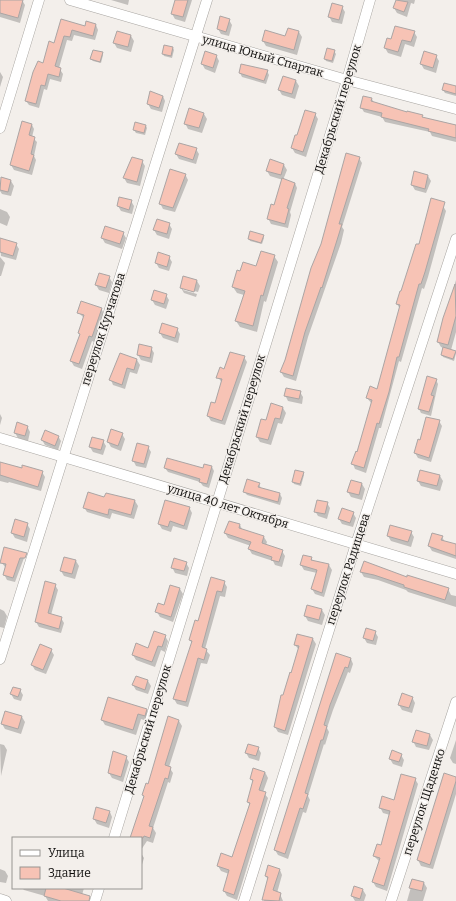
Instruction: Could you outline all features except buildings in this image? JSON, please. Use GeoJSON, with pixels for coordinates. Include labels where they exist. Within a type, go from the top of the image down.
{"type":"FeatureCollection","features":[{"type":"Feature","properties":{"kind":"street"},"geometry":{"type":"LineString","coordinates":[[0,128],[39,0]]}},
{"type":"Feature","properties":{"kind":"street","name":"улица Юный Спартак"},"geometry":{"type":"LineString","coordinates":[[70,0],[347,80],[456,109]]}},
{"type":"Feature","properties":{"kind":"street","name":"переулок Курчатова"},"geometry":{"type":"LineString","coordinates":[[0,659],[62,456],[207,0]]}},
{"type":"Feature","properties":{"kind":"street","name":"Декабрьский переулок"},"geometry":{"type":"LineString","coordinates":[[114,837],[347,80],[370,0]]}},
{"type":"Feature","properties":{"kind":"street","name":"переулок Радищева"},"geometry":{"type":"LineString","coordinates":[[244,901],[356,544],[456,239]]}},
{"type":"Feature","properties":{"kind":"street","name":"улица 40 лет Октября"},"geometry":{"type":"LineString","coordinates":[[0,438],[456,574]]}},
{"type":"Feature","properties":{"kind":"street","name":"переулок Щаденко"},"geometry":{"type":"LineString","coordinates":[[391,901],[456,702]]}},
{"type":"Feature","properties":{"kind":"street"},"geometry":{"type":"LineString","coordinates":[[95,901],[99,889]]}},
{"type":"Feature","properties":{"kind":"street"},"geometry":{"type":"LineString","coordinates":[[0,899],[6,901]]}}]}
